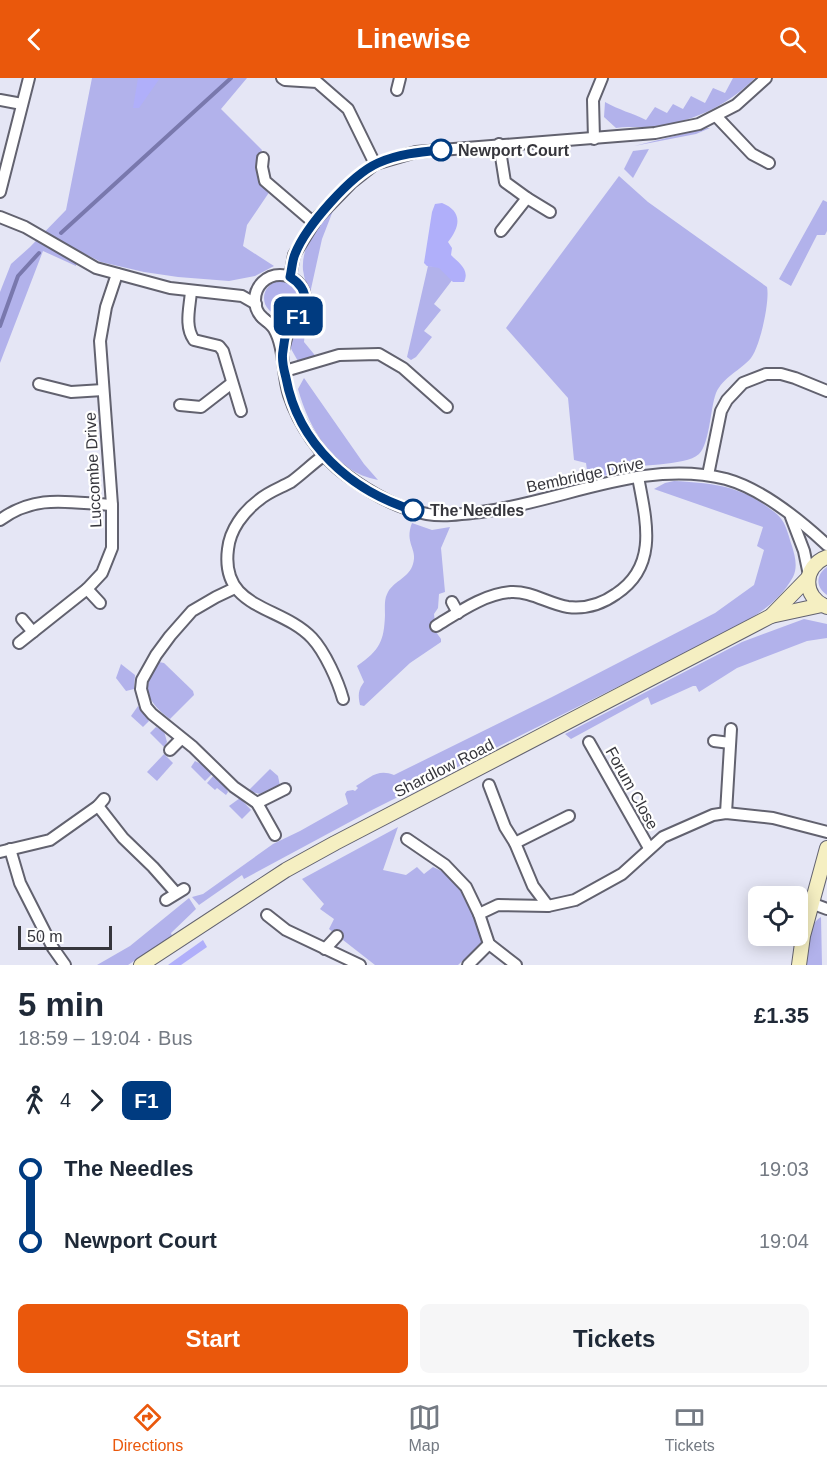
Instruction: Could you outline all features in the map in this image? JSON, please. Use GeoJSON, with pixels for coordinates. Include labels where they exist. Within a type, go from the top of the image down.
{"type":"FeatureCollection","features":[{"type":"Feature","properties":{"kind":"street"},"geometry":{"type":"LineString","coordinates":[[0,192],[29,78]]}},
{"type":"Feature","properties":{"kind":"street"},"geometry":{"type":"LineString","coordinates":[[282,78],[285,80],[318,80],[348,110],[375,164]]}},
{"type":"Feature","properties":{"kind":"street"},"geometry":{"type":"LineString","coordinates":[[397,90],[400,78]]}},
{"type":"Feature","properties":{"kind":"street"},"geometry":{"type":"LineString","coordinates":[[594,139],[593,100],[602,78]]}},
{"type":"Feature","properties":{"kind":"street"},"geometry":{"type":"LineString","coordinates":[[290,277],[294,255],[314,223],[351,183],[375,164],[416,152],[655,133],[699,124],[736,105],[766,78]]}},
{"type":"Feature","properties":{"kind":"street"},"geometry":{"type":"LineString","coordinates":[[0,100],[22,104]]}},
{"type":"Feature","properties":{"kind":"street"},"geometry":{"type":"LineString","coordinates":[[716,116],[752,154],[769,163]]}},
{"type":"Feature","properties":{"kind":"street"},"geometry":{"type":"LineString","coordinates":[[499,144],[506,182],[550,212]]}},
{"type":"Feature","properties":{"kind":"street"},"geometry":{"type":"LineString","coordinates":[[263,158],[264,181],[314,223]]}},
{"type":"Feature","properties":{"kind":"street"},"geometry":{"type":"LineString","coordinates":[[501,231],[527,198]]}},
{"type":"Feature","properties":{"kind":"street"},"geometry":{"type":"LineString","coordinates":[[0,217],[25,227],[96,268],[170,288],[242,296],[256,303]]}},
{"type":"Feature","properties":{"kind":"street","name":"Luccombe Drive"},"geometry":{"type":"LineString","coordinates":[[19,644],[87,590],[102,573],[112,548],[112,505],[100,341],[106,306],[117,274]]}},
{"type":"Feature","properties":{"kind":"street"},"geometry":{"type":"LineString","coordinates":[[242,296],[257,290],[268,278],[280,274],[290,277],[301,285],[304,293],[305,301],[301,314],[290,323],[270,322],[261,316],[256,303],[257,290]]}},
{"type":"Feature","properties":{"kind":"street"},"geometry":{"type":"LineString","coordinates":[[191,291],[188,327],[190,334],[194,339],[219,346],[226,356],[241,411]]}},
{"type":"Feature","properties":{"kind":"street","name":"Bembridge Drive"},"geometry":{"type":"LineString","coordinates":[[261,316],[274,329],[293,406],[323,456],[368,491],[399,505],[427,514],[458,514],[496,510],[638,477],[668,473],[708,475],[728,479],[776,503],[827,545]]}},
{"type":"Feature","properties":{"kind":"street","name":"Bembridge Drive"},"geometry":{"type":"LineString","coordinates":[[282,354],[290,323]]}},
{"type":"Feature","properties":{"kind":"street"},"geometry":{"type":"LineString","coordinates":[[285,371],[339,355],[379,354],[403,368],[447,407]]}},
{"type":"Feature","properties":{"kind":"street"},"geometry":{"type":"LineString","coordinates":[[708,475],[722,411],[727,400],[743,383],[766,374],[781,374],[827,391]]}},
{"type":"Feature","properties":{"kind":"street"},"geometry":{"type":"LineString","coordinates":[[180,405],[201,407],[232,383]]}},
{"type":"Feature","properties":{"kind":"street"},"geometry":{"type":"LineString","coordinates":[[39,384],[71,392],[103,390]]}},
{"type":"Feature","properties":{"kind":"street"},"geometry":{"type":"LineString","coordinates":[[323,456],[291,481],[259,500],[242,516],[230,536],[227,557],[228,575],[235,588],[264,610],[295,625],[314,640],[338,679],[343,699]]}},
{"type":"Feature","properties":{"kind":"street"},"geometry":{"type":"LineString","coordinates":[[436,626],[486,598],[501,593],[521,592],[556,604],[574,607],[594,604],[622,591],[638,572],[646,547],[646,527],[638,477]]}},
{"type":"Feature","properties":{"kind":"street"},"geometry":{"type":"LineString","coordinates":[[0,520],[17,508],[45,501],[112,505]]}},
{"type":"Feature","properties":{"kind":"street"},"geometry":{"type":"LineString","coordinates":[[791,517],[804,551],[810,593],[815,600],[825,606]]}},
{"type":"Feature","properties":{"kind":"street","name":"Shardlow Road"},"geometry":{"type":"LineString","coordinates":[[771,616],[808,577],[816,563],[827,557]]}},
{"type":"Feature","properties":{"kind":"street"},"geometry":{"type":"LineString","coordinates":[[235,588],[192,611],[170,636],[142,680],[141,689],[146,707],[193,747],[234,787],[257,803],[275,835]]}},
{"type":"Feature","properties":{"kind":"street"},"geometry":{"type":"LineString","coordinates":[[87,590],[100,603]]}},
{"type":"Feature","properties":{"kind":"street"},"geometry":{"type":"LineString","coordinates":[[452,602],[458,613]]}},
{"type":"Feature","properties":{"kind":"street","name":"Shardlow Road"},"geometry":{"type":"LineString","coordinates":[[141,965],[286,870],[334,843],[771,616],[825,606]]}},
{"type":"Feature","properties":{"kind":"street"},"geometry":{"type":"LineString","coordinates":[[22,619],[33,632]]}},
{"type":"Feature","properties":{"kind":"street"},"geometry":{"type":"LineString","coordinates":[[726,813],[731,729]]}},
{"type":"Feature","properties":{"kind":"street"},"geometry":{"type":"LineString","coordinates":[[170,750],[181,738]]}},
{"type":"Feature","properties":{"kind":"street"},"geometry":{"type":"LineString","coordinates":[[714,741],[730,743]]}},
{"type":"Feature","properties":{"kind":"street","name":"Forum Close"},"geometry":{"type":"LineString","coordinates":[[589,742],[649,848]]}},
{"type":"Feature","properties":{"kind":"street"},"geometry":{"type":"LineString","coordinates":[[489,785],[505,827],[533,886],[548,906]]}},
{"type":"Feature","properties":{"kind":"street"},"geometry":{"type":"LineString","coordinates":[[257,803],[285,789]]}},
{"type":"Feature","properties":{"kind":"street"},"geometry":{"type":"LineString","coordinates":[[62,964],[5,851],[50,840],[101,803],[123,838],[180,891],[166,900]]}},
{"type":"Feature","properties":{"kind":"street"},"geometry":{"type":"LineString","coordinates":[[479,914],[498,906],[548,906],[574,900],[622,874],[649,848],[675,832],[713,815],[726,813],[774,818],[827,832]]}},
{"type":"Feature","properties":{"kind":"street"},"geometry":{"type":"LineString","coordinates":[[514,843],[569,816]]}},
{"type":"Feature","properties":{"kind":"street"},"geometry":{"type":"LineString","coordinates":[[407,839],[445,865],[466,887],[479,914],[489,944],[516,965]]}},
{"type":"Feature","properties":{"kind":"street"},"geometry":{"type":"LineString","coordinates":[[800,965],[803,936],[827,848]]}},
{"type":"Feature","properties":{"kind":"street"},"geometry":{"type":"LineString","coordinates":[[811,903],[827,909]]}},
{"type":"Feature","properties":{"kind":"street"},"geometry":{"type":"LineString","coordinates":[[267,915],[286,930],[360,965]]}},
{"type":"Feature","properties":{"kind":"street"},"geometry":{"type":"LineString","coordinates":[[325,949],[337,936]]}},
{"type":"Feature","properties":{"kind":"street"},"geometry":{"type":"LineString","coordinates":[[468,965],[489,944]]}},
{"type":"Feature","properties":{"kind":"shaded area"},"geometry":{"type":"Polygon","coordinates":[[[92,78],[247,78],[221,109],[262,150],[258,173],[261,183],[270,191],[247,225],[243,246],[274,266],[255,276],[229,281],[144,272],[101,262],[77,250],[76,266],[43,251],[0,363],[0,292],[11,264],[66,210],[92,78]]]}},
{"type":"Feature","properties":{"kind":"shaded area"},"geometry":{"type":"Polygon","coordinates":[[[138,78],[160,78],[139,108],[133,108],[138,78]]]}},
{"type":"Feature","properties":{"kind":"shaded area"},"geometry":{"type":"Polygon","coordinates":[[[733,78],[755,78],[720,105],[679,122],[649,127],[616,128],[604,117],[605,102],[646,120],[655,107],[667,113],[673,104],[683,109],[691,96],[705,103],[713,88],[725,93],[733,78]]]}},
{"type":"Feature","properties":{"kind":"shaded area"},"geometry":{"type":"Polygon","coordinates":[[[710,128],[696,134],[634,146],[710,128]]]}},
{"type":"Feature","properties":{"kind":"shaded area"},"geometry":{"type":"Polygon","coordinates":[[[649,149],[633,178],[624,169],[633,151],[649,149]]]}},
{"type":"Feature","properties":{"kind":"shaded area"},"geometry":{"type":"Polygon","coordinates":[[[619,176],[648,202],[767,287],[766,313],[758,344],[751,358],[723,382],[716,393],[708,434],[699,454],[683,461],[624,469],[615,471],[641,467],[639,470],[568,485],[588,478],[586,463],[574,460],[568,398],[506,328],[619,176]]]}},
{"type":"Feature","properties":{"kind":"shaded area"},"geometry":{"type":"Polygon","coordinates":[[[823,200],[827,202],[827,231],[825,235],[817,235],[791,286],[779,279],[823,200]]]}},
{"type":"Feature","properties":{"kind":"shaded area"},"geometry":{"type":"Polygon","coordinates":[[[336,203],[322,239],[309,298],[303,270],[305,251],[313,234],[336,203]]]}},
{"type":"Feature","properties":{"kind":"shaded area"},"geometry":{"type":"Polygon","coordinates":[[[442,203],[449,206],[456,215],[457,225],[448,242],[452,248],[451,255],[465,270],[464,282],[453,282],[439,268],[427,266],[424,263],[432,212],[435,204],[442,203]]]}},
{"type":"Feature","properties":{"kind":"shaded area"},"geometry":{"type":"Polygon","coordinates":[[[428,266],[440,267],[453,279],[434,304],[441,310],[424,331],[432,337],[411,360],[407,357],[428,266]]]}},
{"type":"Feature","properties":{"kind":"shaded area"},"geometry":{"type":"Polygon","coordinates":[[[281,281],[293,286],[298,298],[293,310],[281,315],[269,310],[264,298],[269,286],[281,281]]]}},
{"type":"Feature","properties":{"kind":"shaded area"},"geometry":{"type":"Polygon","coordinates":[[[307,310],[304,342],[318,359],[299,364],[289,341],[294,327],[307,310]]]}},
{"type":"Feature","properties":{"kind":"shaded area"},"geometry":{"type":"Polygon","coordinates":[[[304,378],[364,464],[378,480],[348,468],[326,446],[309,419],[298,389],[304,378]]]}},
{"type":"Feature","properties":{"kind":"shaded area"},"geometry":{"type":"Polygon","coordinates":[[[674,481],[712,484],[735,490],[758,500],[779,516],[788,533],[794,554],[795,573],[785,589],[766,608],[744,623],[372,810],[244,879],[242,875],[199,905],[192,897],[203,894],[273,844],[348,804],[345,794],[347,791],[355,791],[358,788],[356,786],[370,777],[378,773],[394,775],[552,697],[715,613],[754,585],[764,550],[757,546],[763,527],[654,489],[674,481]]]}},
{"type":"Feature","properties":{"kind":"shaded area"},"geometry":{"type":"Polygon","coordinates":[[[412,523],[432,530],[450,527],[441,548],[445,592],[439,594],[438,608],[434,614],[436,632],[441,642],[410,663],[364,706],[360,705],[359,693],[364,682],[357,666],[376,650],[382,638],[387,595],[391,588],[408,573],[413,564],[414,554],[409,536],[412,523]]]}},
{"type":"Feature","properties":{"kind":"shaded area"},"geometry":{"type":"Polygon","coordinates":[[[827,567],[827,595],[821,589],[818,581],[820,574],[827,567]]]}},
{"type":"Feature","properties":{"kind":"shaded area"},"geometry":{"type":"Polygon","coordinates":[[[804,619],[827,624],[827,638],[807,641],[737,668],[699,692],[696,686],[693,686],[651,705],[648,697],[571,739],[565,734],[742,642],[804,619]]]}},
{"type":"Feature","properties":{"kind":"shaded area"},"geometry":{"type":"Polygon","coordinates":[[[159,662],[164,663],[193,691],[194,695],[170,719],[155,706],[148,693],[149,679],[159,662]]]}},
{"type":"Feature","properties":{"kind":"shaded area"},"geometry":{"type":"Polygon","coordinates":[[[121,664],[135,675],[134,689],[126,691],[116,678],[121,664]]]}},
{"type":"Feature","properties":{"kind":"shaded area"},"geometry":{"type":"Polygon","coordinates":[[[138,706],[149,721],[143,727],[131,716],[138,706]]]}},
{"type":"Feature","properties":{"kind":"shaded area"},"geometry":{"type":"Polygon","coordinates":[[[156,727],[164,731],[167,742],[164,747],[150,733],[156,727]]]}},
{"type":"Feature","properties":{"kind":"shaded area"},"geometry":{"type":"Polygon","coordinates":[[[164,754],[173,763],[157,781],[147,772],[164,754]]]}},
{"type":"Feature","properties":{"kind":"shaded area"},"geometry":{"type":"Polygon","coordinates":[[[195,761],[213,773],[205,781],[191,767],[195,761]]]}},
{"type":"Feature","properties":{"kind":"shaded area"},"geometry":{"type":"Polygon","coordinates":[[[270,769],[278,776],[280,786],[260,794],[248,791],[270,769]]]}},
{"type":"Feature","properties":{"kind":"shaded area"},"geometry":{"type":"Polygon","coordinates":[[[214,775],[225,786],[228,792],[226,795],[207,783],[214,775]]]}},
{"type":"Feature","properties":{"kind":"shaded area"},"geometry":{"type":"Polygon","coordinates":[[[240,798],[251,810],[242,819],[229,806],[240,798]]]}},
{"type":"Feature","properties":{"kind":"shaded area"},"geometry":{"type":"Polygon","coordinates":[[[398,827],[383,870],[406,875],[417,867],[424,874],[433,867],[452,876],[462,888],[483,942],[458,965],[375,965],[329,929],[334,919],[320,909],[324,904],[302,879],[398,827]]]}},
{"type":"Feature","properties":{"kind":"shaded area"},"geometry":{"type":"Polygon","coordinates":[[[189,898],[196,909],[171,933],[172,936],[128,965],[97,965],[130,946],[189,898]]]}},
{"type":"Feature","properties":{"kind":"shaded area"},"geometry":{"type":"Polygon","coordinates":[[[821,917],[822,965],[807,965],[810,932],[821,917]]]}},
{"type":"Feature","properties":{"kind":"shaded area"},"geometry":{"type":"Polygon","coordinates":[[[203,940],[207,947],[181,965],[168,965],[203,940]]]}},
{"type":"Feature","properties":{"kind":"waterway"},"geometry":{"type":"LineString","coordinates":[[61,233],[231,78]]}},
{"type":"Feature","properties":{"kind":"waterway"},"geometry":{"type":"LineString","coordinates":[[0,326],[18,276],[39,253]]}},
{"type":"Feature","properties":{"kind":"bus line","name":"F1"},"geometry":{"type":"LineString","coordinates":[[413,510],[368,491],[323,456],[300,419],[289,394],[282,354],[287,329],[290,323],[301,314],[305,301],[301,285],[290,277],[294,255],[316,219],[351,183],[375,164],[416,152],[441,150]]}},
{"type":"Feature","properties":{"kind":"place","name":"Newport Court"},"geometry":{"type":"Point","coordinates":[441,150]}},
{"type":"Feature","properties":{"kind":"place","name":"The Needles"},"geometry":{"type":"Point","coordinates":[413,510]}}]}
